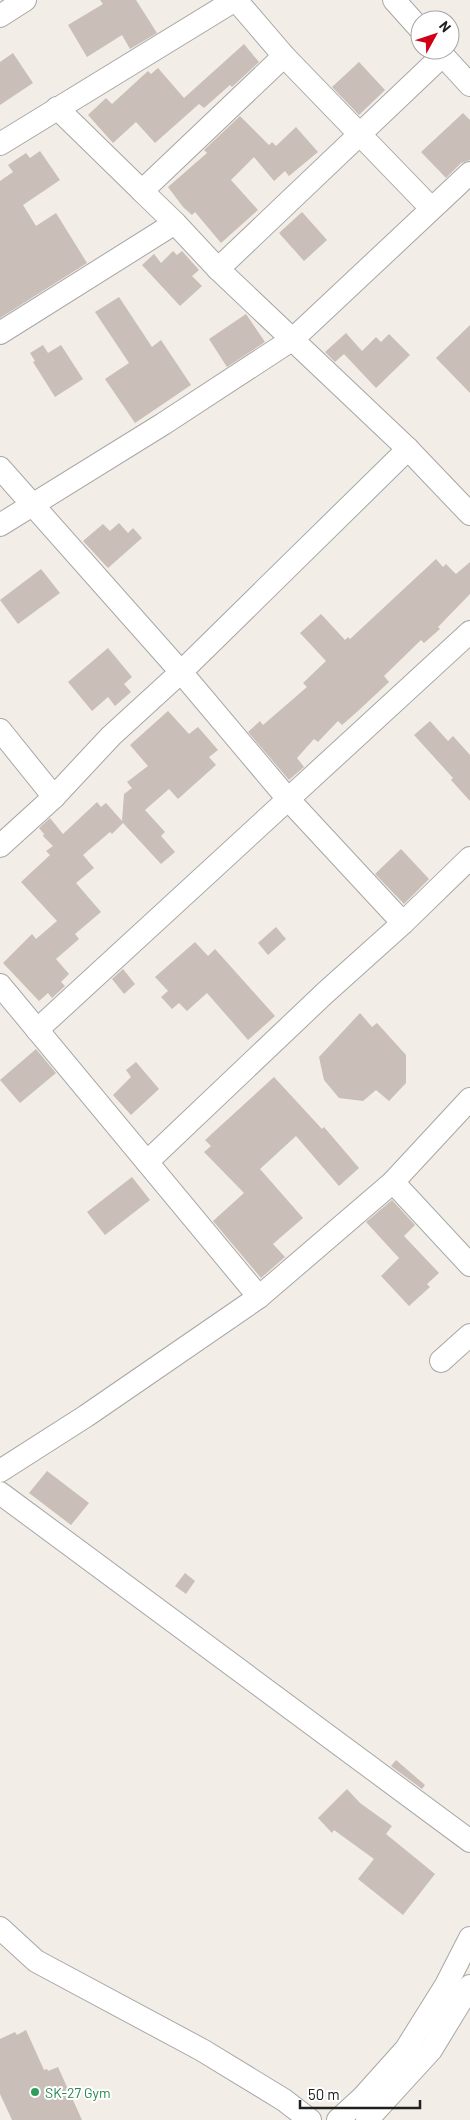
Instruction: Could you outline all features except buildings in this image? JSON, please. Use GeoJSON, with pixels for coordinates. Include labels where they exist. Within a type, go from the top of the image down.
{"type":"FeatureCollection","features":[{"type":"Feature","properties":{"kind":"street"},"geometry":{"type":"LineString","coordinates":[[0,16],[25,0]]}},
{"type":"Feature","properties":{"kind":"street"},"geometry":{"type":"LineString","coordinates":[[0,144],[235,0],[284,56],[431,208]]}},
{"type":"Feature","properties":{"kind":"street"},"geometry":{"type":"LineString","coordinates":[[394,0],[410,18]]}},
{"type":"Feature","properties":{"kind":"street"},"geometry":{"type":"LineString","coordinates":[[142,191],[284,56]]}},
{"type":"Feature","properties":{"kind":"street"},"geometry":{"type":"LineString","coordinates":[[218,269],[361,135],[433,60]]}},
{"type":"Feature","properties":{"kind":"street"},"geometry":{"type":"LineString","coordinates":[[447,60],[470,85]]}},
{"type":"Feature","properties":{"kind":"street"},"geometry":{"type":"LineString","coordinates":[[57,108],[175,223],[218,269],[408,449],[470,514]]}},
{"type":"Feature","properties":{"kind":"street"},"geometry":{"type":"LineString","coordinates":[[0,525],[163,424],[293,338],[470,173]]}},
{"type":"Feature","properties":{"kind":"street"},"geometry":{"type":"LineString","coordinates":[[0,334],[175,223]]}},
{"type":"Feature","properties":{"kind":"street"},"geometry":{"type":"LineString","coordinates":[[0,846],[54,798],[111,736],[181,672],[408,449]]}},
{"type":"Feature","properties":{"kind":"street"},"geometry":{"type":"LineString","coordinates":[[0,468],[34,504],[181,672],[288,799],[403,923]]}},
{"type":"Feature","properties":{"kind":"street"},"geometry":{"type":"LineString","coordinates":[[37,1030],[470,632]]}},
{"type":"Feature","properties":{"kind":"street"},"geometry":{"type":"LineString","coordinates":[[0,730],[54,798]]}},
{"type":"Feature","properties":{"kind":"street"},"geometry":{"type":"LineString","coordinates":[[146,1162],[403,923],[470,858]]}},
{"type":"Feature","properties":{"kind":"street"},"geometry":{"type":"LineString","coordinates":[[0,985],[259,1297]]}},
{"type":"Feature","properties":{"kind":"street"},"geometry":{"type":"LineString","coordinates":[[0,1470],[86,1416],[259,1297],[393,1182],[470,1099]]}},
{"type":"Feature","properties":{"kind":"street"},"geometry":{"type":"LineString","coordinates":[[393,1182],[469,1261]]}},
{"type":"Feature","properties":{"kind":"street"},"geometry":{"type":"LineString","coordinates":[[441,1361],[470,1335]]}},
{"type":"Feature","properties":{"kind":"street"},"geometry":{"type":"LineString","coordinates":[[0,1493],[470,1841]]}},
{"type":"Feature","properties":{"kind":"street"},"geometry":{"type":"LineString","coordinates":[[0,1928],[36,1961],[202,2050],[284,2100],[310,2120]]}},
{"type":"Feature","properties":{"kind":"street"},"geometry":{"type":"LineString","coordinates":[[338,2120],[363,2097],[406,2049],[446,1985],[470,1938]]}},
{"type":"Feature","properties":{"kind":"street"},"geometry":{"type":"LineString","coordinates":[[367,2120],[431,2050],[470,1986]]}},
{"type":"Feature","properties":{"kind":"place","name":"SK-27 Gym"},"geometry":{"type":"Point","coordinates":[35,2092]}}]}
